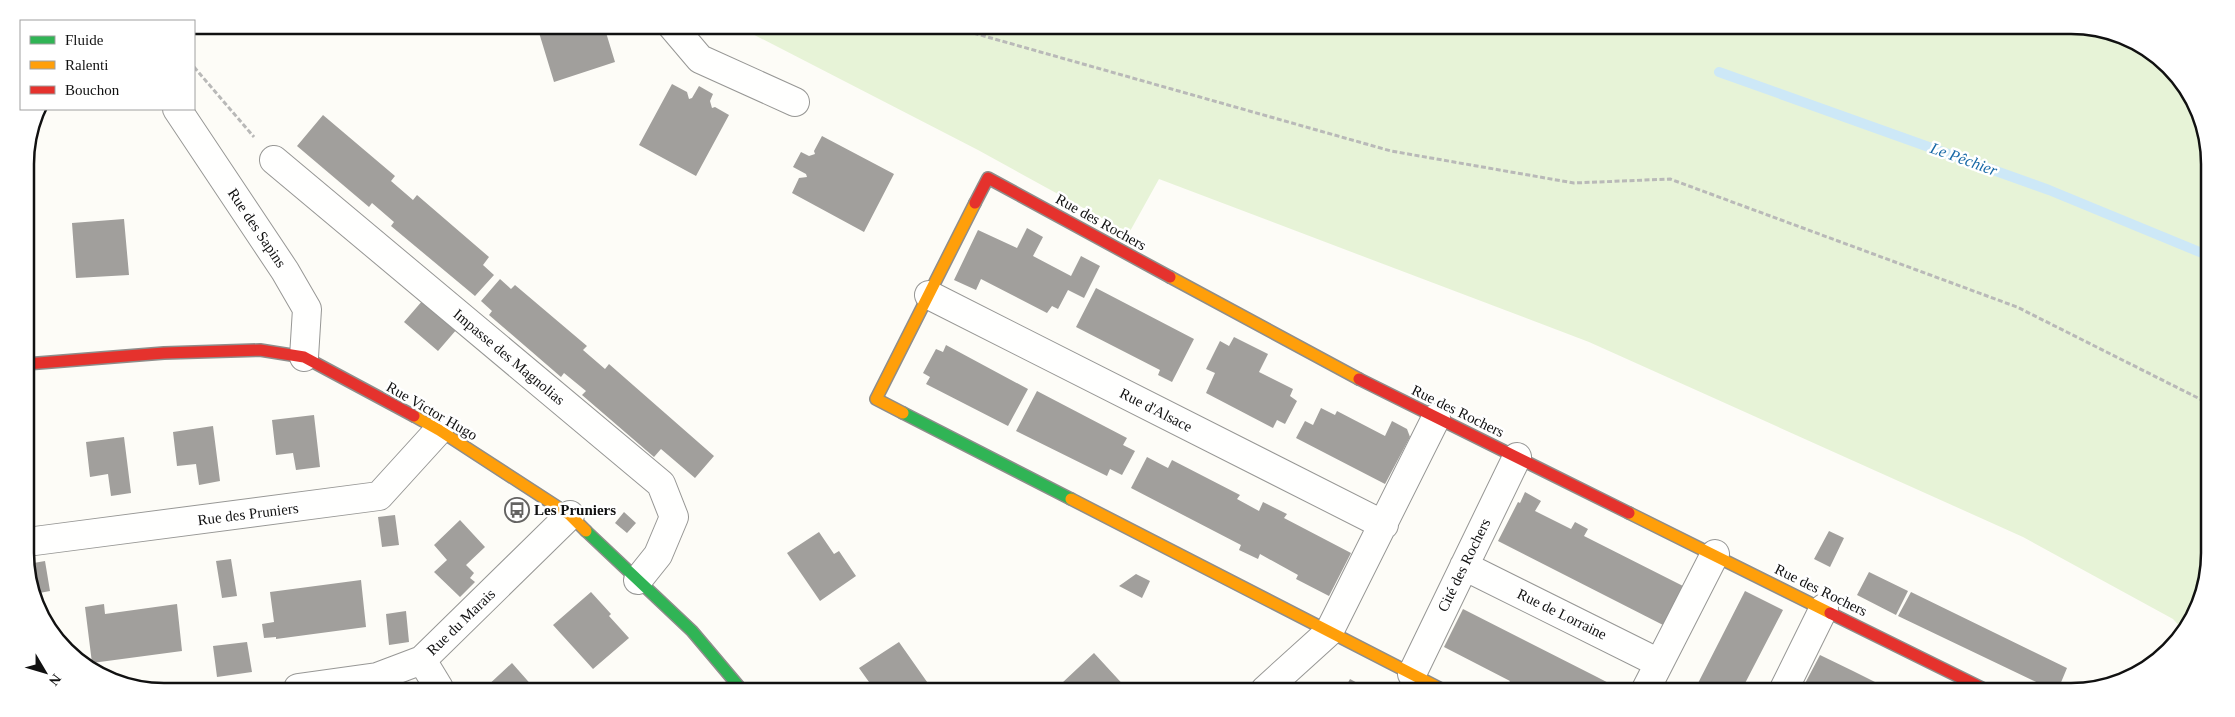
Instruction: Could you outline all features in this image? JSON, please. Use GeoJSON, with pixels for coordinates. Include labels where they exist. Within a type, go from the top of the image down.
{"type":"FeatureCollection","features":[{"type":"Feature","properties":{"kind":"street"},"geometry":{"type":"LineString","coordinates":[[679,34],[700,58],[795,102]]}},
{"type":"Feature","properties":{"kind":"street","name":"Rue des Sapins"},"geometry":{"type":"LineString","coordinates":[[178,110],[286,271],[308,309],[304,357]]}},
{"type":"Feature","properties":{"kind":"street","name":"Impasse des Magnolias"},"geometry":{"type":"LineString","coordinates":[[274,160],[661,484],[674,517],[658,555],[638,580]]}},
{"type":"Feature","properties":{"kind":"street","name":"Rue des Rochers"},"geometry":{"type":"LineString","coordinates":[[1429,683],[876,399],[988,178],[1329,364],[1972,683]]}},
{"type":"Feature","properties":{"kind":"street","name":"Rue d'Alsace"},"geometry":{"type":"LineString","coordinates":[[929,295],[1384,525]]}},
{"type":"Feature","properties":{"kind":"street","name":"Rue Victor Hugo"},"geometry":{"type":"LineString","coordinates":[[34,363],[164,354],[260,350],[304,357],[439,430],[570,515],[692,631],[736,683]]}},
{"type":"Feature","properties":{"kind":"street"},"geometry":{"type":"LineString","coordinates":[[1273,683],[1329,632],[1436,418]]}},
{"type":"Feature","properties":{"kind":"street","name":"Rue des Pruniers"},"geometry":{"type":"LineString","coordinates":[[34,541],[379,496],[439,430]]}},
{"type":"Feature","properties":{"kind":"street","name":"Cité des Rochers"},"geometry":{"type":"LineString","coordinates":[[1412,674],[1517,457]]}},
{"type":"Feature","properties":{"kind":"street","name":"Rue du Marais"},"geometry":{"type":"LineString","coordinates":[[333,683],[376,677],[422,660],[570,515]]}},
{"type":"Feature","properties":{"kind":"street"},"geometry":{"type":"LineString","coordinates":[[1649,683],[1714,554]]}},
{"type":"Feature","properties":{"kind":"street","name":"Rue de Lorraine"},"geometry":{"type":"LineString","coordinates":[[1464,566],[1659,663]]}},
{"type":"Feature","properties":{"kind":"street"},"geometry":{"type":"LineString","coordinates":[[1787,683],[1824,608]]}},
{"type":"Feature","properties":{"kind":"street"},"geometry":{"type":"LineString","coordinates":[[422,660],[435,683]]}},
{"type":"Feature","properties":{"kind":"path"},"geometry":{"type":"LineString","coordinates":[[977,34],[1391,151],[1574,183],[1670,179],[2017,307],[2201,399]]}},
{"type":"Feature","properties":{"kind":"path"},"geometry":{"type":"LineString","coordinates":[[195,68],[274,160]]}},
{"type":"Feature","properties":{"kind":"green space"},"geometry":{"type":"Polygon","coordinates":[[[753,34],[2071,34],[2105,38],[2144,56],[2169,78],[2188,106],[2199,138],[2201,164],[2201,553],[2197,587],[2188,611],[2179,626],[2173,619],[2023,537],[1589,342],[1159,179],[1129,233],[978,150],[753,34]]]}},
{"type":"Feature","properties":{"kind":"building"},"geometry":{"type":"Polygon","coordinates":[[[539,34],[606,34],[615,62],[554,82],[539,34]]]}},
{"type":"Feature","properties":{"kind":"building"},"geometry":{"type":"Polygon","coordinates":[[[672,84],[687,92],[689,99],[692,98],[699,86],[713,94],[710,101],[712,108],[715,107],[729,115],[696,176],[639,145],[672,84]]]}},
{"type":"Feature","properties":{"kind":"building"},"geometry":{"type":"Polygon","coordinates":[[[323,115],[395,176],[391,181],[413,200],[417,195],[489,257],[483,265],[494,275],[475,296],[391,226],[394,222],[372,203],[369,207],[297,146],[323,115]]]}},
{"type":"Feature","properties":{"kind":"building"},"geometry":{"type":"Polygon","coordinates":[[[822,136],[894,174],[864,232],[792,193],[799,178],[807,177],[806,174],[793,167],[801,152],[809,156],[815,154],[814,151],[822,136]]]}},
{"type":"Feature","properties":{"kind":"building"},"geometry":{"type":"Polygon","coordinates":[[[124,219],[129,275],[76,278],[72,223],[124,219]]]}},
{"type":"Feature","properties":{"kind":"building"},"geometry":{"type":"Polygon","coordinates":[[[1027,228],[1043,237],[1033,256],[1071,276],[1081,256],[1100,266],[1084,298],[1068,290],[1058,309],[1052,306],[1047,313],[981,279],[976,290],[954,280],[978,230],[1017,248],[1027,228]]]}},
{"type":"Feature","properties":{"kind":"building"},"geometry":{"type":"Polygon","coordinates":[[[500,279],[511,289],[515,285],[587,346],[583,350],[605,369],[609,364],[714,456],[695,478],[661,449],[654,457],[582,395],[586,391],[564,373],[561,377],[489,315],[492,311],[481,301],[500,279]]]}},
{"type":"Feature","properties":{"kind":"building"},"geometry":{"type":"Polygon","coordinates":[[[1096,288],[1194,339],[1172,382],[1158,375],[1160,370],[1076,327],[1096,288]]]}},
{"type":"Feature","properties":{"kind":"building"},"geometry":{"type":"Polygon","coordinates":[[[423,300],[457,329],[438,351],[404,322],[423,300]]]}},
{"type":"Feature","properties":{"kind":"building"},"geometry":{"type":"Polygon","coordinates":[[[1234,337],[1268,354],[1259,372],[1293,389],[1290,396],[1297,401],[1285,424],[1277,420],[1273,428],[1206,393],[1215,373],[1206,369],[1220,341],[1229,346],[1234,337]]]}},
{"type":"Feature","properties":{"kind":"building"},"geometry":{"type":"Polygon","coordinates":[[[946,345],[1028,389],[1008,426],[926,384],[930,377],[923,373],[936,349],[943,352],[946,345]]]}},
{"type":"Feature","properties":{"kind":"building"},"geometry":{"type":"Polygon","coordinates":[[[1037,391],[1127,438],[1123,445],[1135,451],[1122,475],[1110,469],[1107,476],[1016,431],[1037,391]]]}},
{"type":"Feature","properties":{"kind":"building"},"geometry":{"type":"Polygon","coordinates":[[[1321,408],[1335,415],[1337,411],[1385,436],[1392,421],[1407,429],[1410,437],[1385,484],[1296,438],[1305,421],[1313,425],[1321,408]]]}},
{"type":"Feature","properties":{"kind":"building"},"geometry":{"type":"Polygon","coordinates":[[[314,415],[320,467],[296,470],[293,453],[276,455],[272,420],[314,415]]]}},
{"type":"Feature","properties":{"kind":"building"},"geometry":{"type":"Polygon","coordinates":[[[213,426],[220,481],[199,485],[196,464],[177,466],[173,432],[213,426]]]}},
{"type":"Feature","properties":{"kind":"building"},"geometry":{"type":"Polygon","coordinates":[[[124,437],[131,493],[111,496],[108,474],[90,477],[86,442],[124,437]]]}},
{"type":"Feature","properties":{"kind":"building"},"geometry":{"type":"Polygon","coordinates":[[[1147,457],[1168,468],[1172,460],[1240,495],[1237,499],[1259,511],[1263,502],[1287,514],[1284,518],[1351,553],[1329,596],[1296,579],[1298,575],[1260,554],[1258,559],[1239,550],[1241,545],[1131,488],[1147,457]]]}},
{"type":"Feature","properties":{"kind":"building"},"geometry":{"type":"Polygon","coordinates":[[[1525,492],[1541,501],[1535,511],[1571,529],[1575,522],[1588,529],[1584,536],[1685,587],[1665,626],[1498,541],[1525,492]]]}},
{"type":"Feature","properties":{"kind":"building"},"geometry":{"type":"Polygon","coordinates":[[[624,512],[636,523],[627,533],[615,523],[624,512]]]}},
{"type":"Feature","properties":{"kind":"building"},"geometry":{"type":"Polygon","coordinates":[[[395,515],[399,545],[382,547],[378,517],[395,515]]]}},
{"type":"Feature","properties":{"kind":"building"},"geometry":{"type":"Polygon","coordinates":[[[460,520],[485,547],[466,565],[474,573],[470,578],[475,582],[460,597],[434,572],[447,560],[434,545],[460,520]]]}},
{"type":"Feature","properties":{"kind":"building"},"geometry":{"type":"Polygon","coordinates":[[[1829,531],[1844,538],[1830,567],[1814,559],[1829,531]]]}},
{"type":"Feature","properties":{"kind":"building"},"geometry":{"type":"Polygon","coordinates":[[[819,532],[834,554],[839,551],[856,576],[820,601],[787,553],[819,532]]]}},
{"type":"Feature","properties":{"kind":"building"},"geometry":{"type":"Polygon","coordinates":[[[231,559],[237,596],[222,598],[216,561],[231,559]]]}},
{"type":"Feature","properties":{"kind":"building"},"geometry":{"type":"Polygon","coordinates":[[[45,561],[50,591],[40,593],[34,563],[45,561]]]}},
{"type":"Feature","properties":{"kind":"building"},"geometry":{"type":"Polygon","coordinates":[[[1869,572],[1908,591],[1896,615],[1857,595],[1869,572]]]}},
{"type":"Feature","properties":{"kind":"building"},"geometry":{"type":"Polygon","coordinates":[[[1136,574],[1150,581],[1142,598],[1119,586],[1136,574]]]}},
{"type":"Feature","properties":{"kind":"building"},"geometry":{"type":"Polygon","coordinates":[[[361,580],[366,627],[276,639],[276,637],[264,638],[262,624],[274,622],[270,592],[361,580]]]}},
{"type":"Feature","properties":{"kind":"building"},"geometry":{"type":"Polygon","coordinates":[[[1745,591],[1783,610],[1745,683],[1698,683],[1745,591]]]}},
{"type":"Feature","properties":{"kind":"building"},"geometry":{"type":"Polygon","coordinates":[[[591,592],[629,638],[593,669],[553,625],[591,592]]]}},
{"type":"Feature","properties":{"kind":"building"},"geometry":{"type":"Polygon","coordinates":[[[1911,592],[2067,668],[2061,683],[2038,683],[1898,616],[1911,592]]]}},
{"type":"Feature","properties":{"kind":"building"},"geometry":{"type":"Polygon","coordinates":[[[104,604],[105,614],[177,604],[182,651],[94,663],[92,661],[85,607],[104,604]]]}},
{"type":"Feature","properties":{"kind":"building"},"geometry":{"type":"Polygon","coordinates":[[[1463,609],[1608,683],[1509,683],[1510,681],[1444,647],[1463,609]]]}},
{"type":"Feature","properties":{"kind":"building"},"geometry":{"type":"Polygon","coordinates":[[[406,611],[409,642],[389,645],[386,614],[406,611]]]}},
{"type":"Feature","properties":{"kind":"building"},"geometry":{"type":"Polygon","coordinates":[[[247,642],[252,672],[217,677],[213,646],[247,642]]]}},
{"type":"Feature","properties":{"kind":"building"},"geometry":{"type":"Polygon","coordinates":[[[899,642],[928,683],[870,683],[859,668],[899,642]]]}},
{"type":"Feature","properties":{"kind":"building"},"geometry":{"type":"Polygon","coordinates":[[[1094,653],[1122,683],[1062,683],[1094,653]]]}},
{"type":"Feature","properties":{"kind":"building"},"geometry":{"type":"Polygon","coordinates":[[[1820,655],[1877,683],[1805,683],[1820,655]]]}},
{"type":"Feature","properties":{"kind":"building"},"geometry":{"type":"Polygon","coordinates":[[[512,663],[530,683],[490,683],[512,663]]]}},
{"type":"Feature","properties":{"kind":"building"},"geometry":{"type":"Polygon","coordinates":[[[1350,679],[1357,683],[1348,683],[1350,679]]]}},
{"type":"Feature","properties":{"kind":"waterway","name":"Le Pêchier"},"geometry":{"type":"LineString","coordinates":[[1719,72],[2049,190],[2201,253]]}},
{"type":"Feature","properties":{"kind":"traffic: fast"},"geometry":{"type":"LineString","coordinates":[[903,413],[1071,499]]}},
{"type":"Feature","properties":{"kind":"traffic: fast"},"geometry":{"type":"LineString","coordinates":[[586,531],[692,631],[736,683]]}},
{"type":"Feature","properties":{"kind":"traffic: slow"},"geometry":{"type":"LineString","coordinates":[[903,413],[876,399],[975,203]]}},
{"type":"Feature","properties":{"kind":"traffic: slow"},"geometry":{"type":"LineString","coordinates":[[1170,277],[1359,379]]}},
{"type":"Feature","properties":{"kind":"traffic: slow"},"geometry":{"type":"LineString","coordinates":[[414,416],[439,430],[570,515],[586,531]]}},
{"type":"Feature","properties":{"kind":"traffic: slow"},"geometry":{"type":"LineString","coordinates":[[1071,499],[1429,683]]}},
{"type":"Feature","properties":{"kind":"traffic: slow"},"geometry":{"type":"LineString","coordinates":[[1629,513],[1830,613]]}},
{"type":"Feature","properties":{"kind":"traffic: jam"},"geometry":{"type":"LineString","coordinates":[[975,203],[988,178],[1170,277]]}},
{"type":"Feature","properties":{"kind":"traffic: jam"},"geometry":{"type":"LineString","coordinates":[[34,363],[164,353],[260,350],[304,357],[414,416]]}},
{"type":"Feature","properties":{"kind":"traffic: jam"},"geometry":{"type":"LineString","coordinates":[[1359,379],[1629,513]]}},
{"type":"Feature","properties":{"kind":"traffic: jam"},"geometry":{"type":"LineString","coordinates":[[1830,613],[1972,683]]}},
{"type":"Feature","properties":{"kind":"place","name":"Les Pruniers"},"geometry":{"type":"Point","coordinates":[517,510]}}]}
